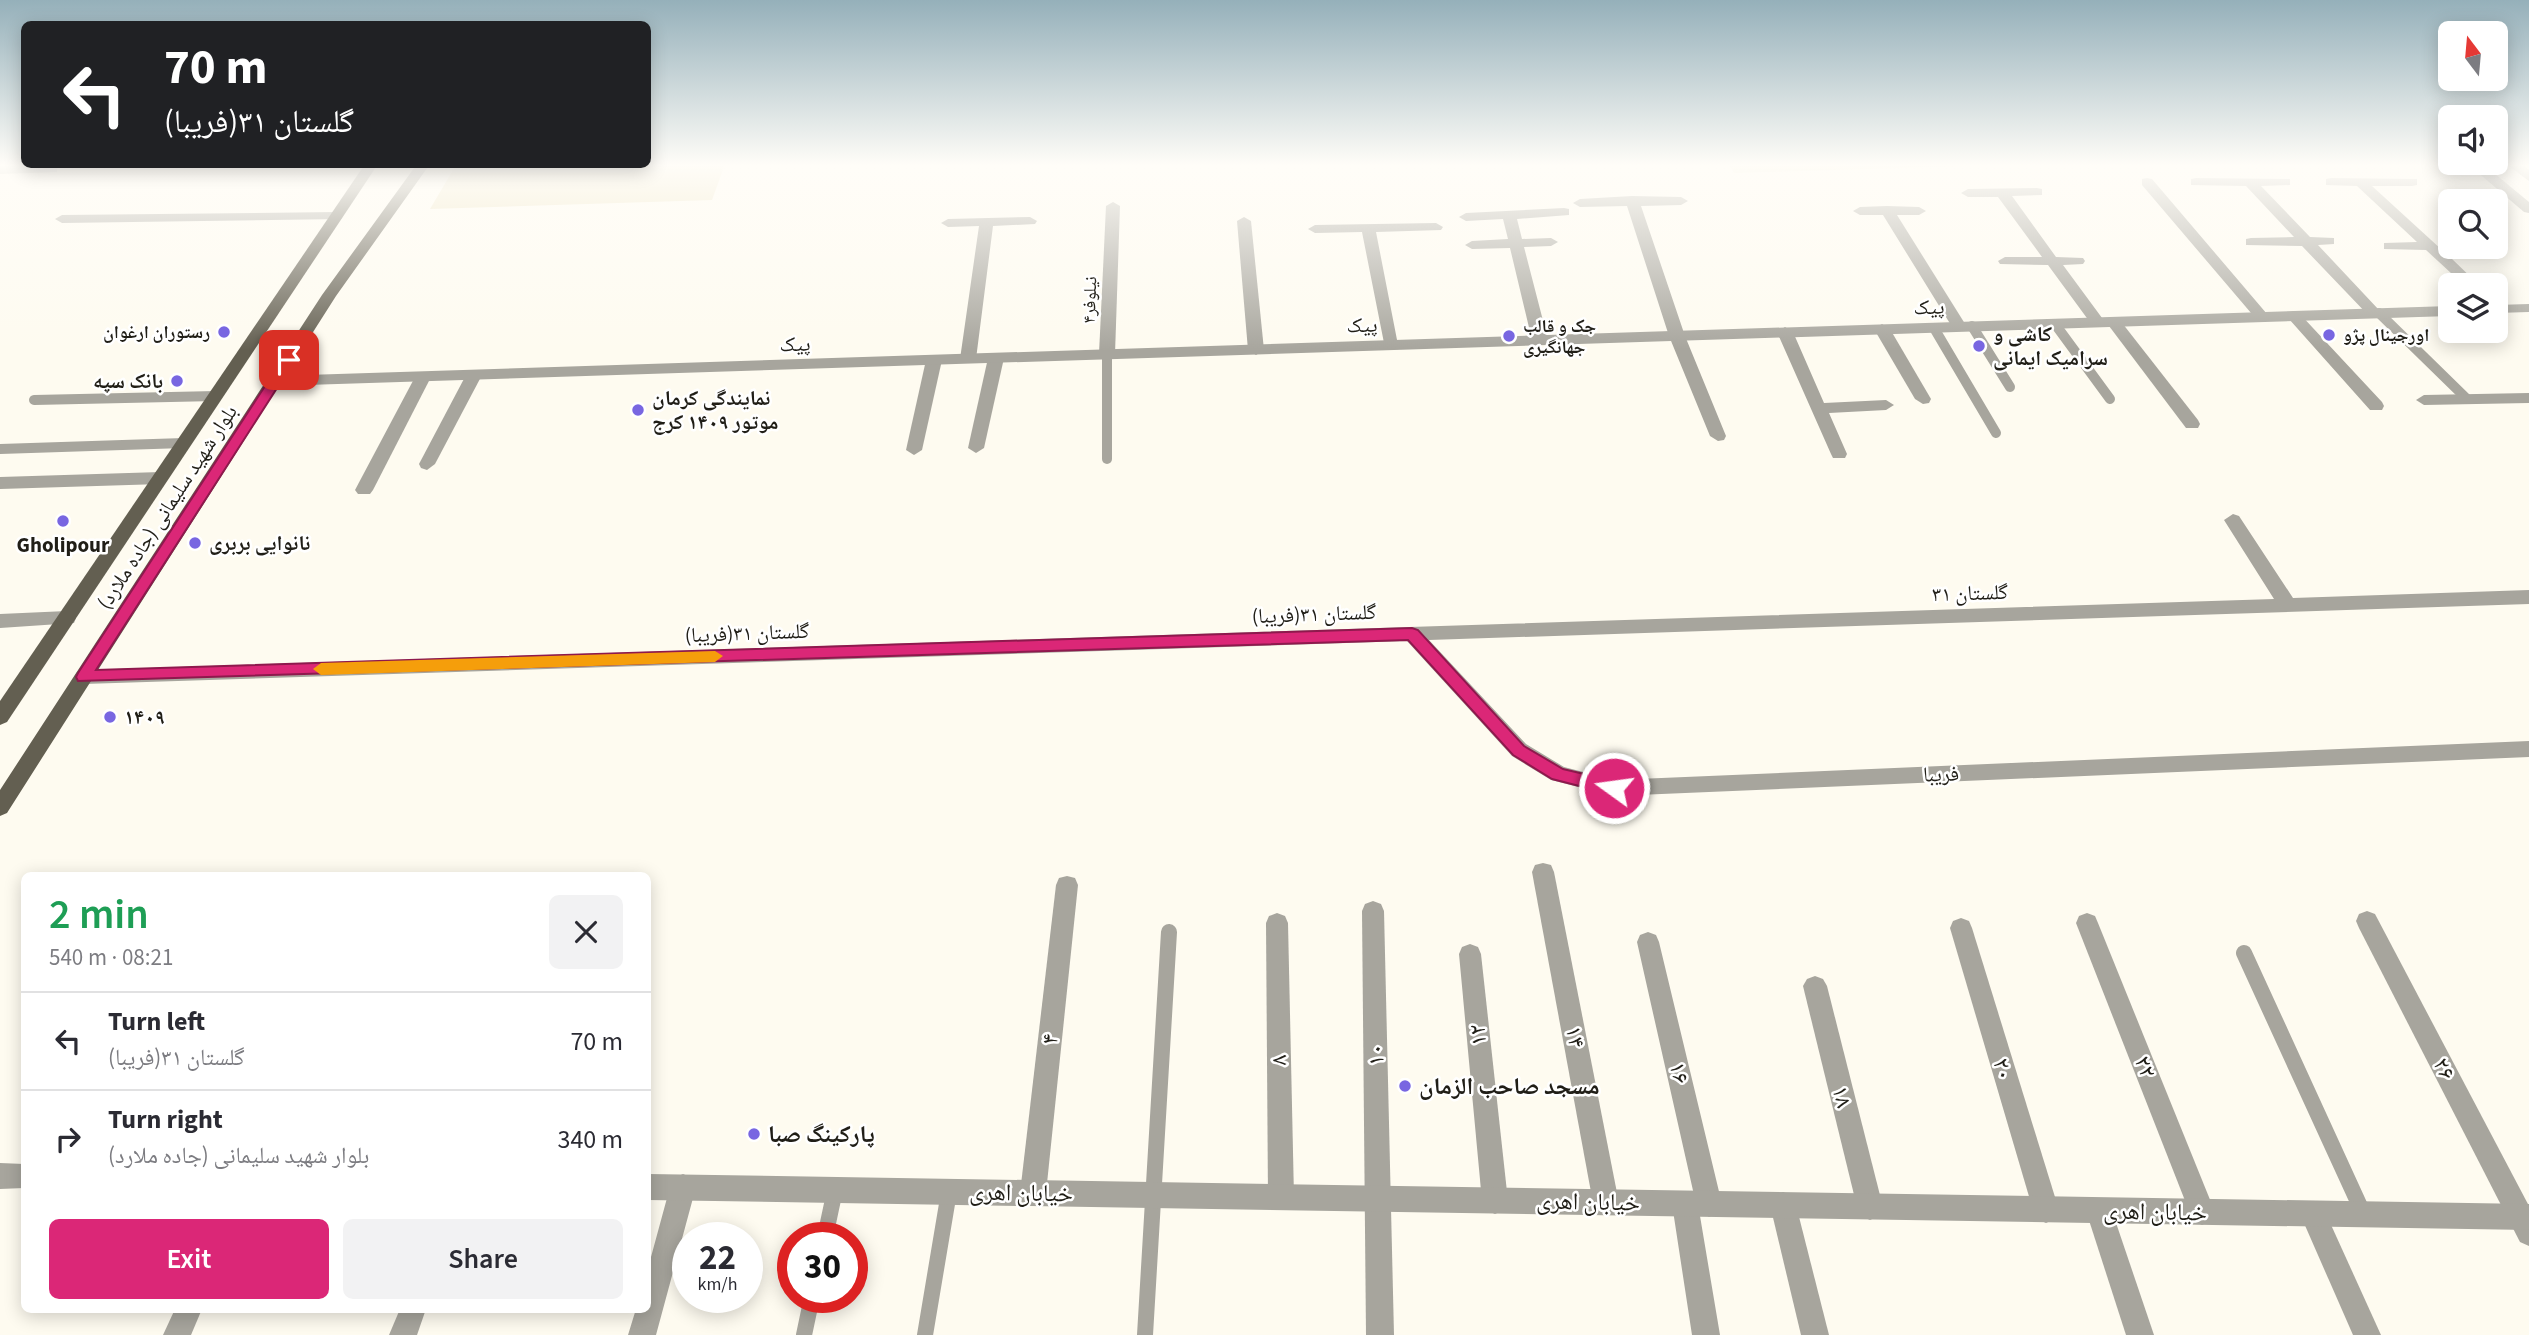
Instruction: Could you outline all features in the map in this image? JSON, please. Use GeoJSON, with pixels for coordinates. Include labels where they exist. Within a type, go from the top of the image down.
{"type":"FeatureCollection","features":[{"type":"Feature","properties":{"kind":"main road","name":"بلوار شهید سلیمانی (جاده ملارد)"},"geometry":{"type":"LineString","coordinates":[[0,717],[329,226]]}},
{"type":"Feature","properties":{"kind":"main road","name":"بلوار شهید سلیمانی (جاده ملارد)"},"geometry":{"type":"LineString","coordinates":[[0,807],[329,295],[379,226]]}},
{"type":"Feature","properties":{"kind":"street"},"geometry":{"type":"LineString","coordinates":[[968,359],[987,226]]}},
{"type":"Feature","properties":{"kind":"street","name":"نیلوفر۴"},"geometry":{"type":"LineString","coordinates":[[1107,354],[1112,226]]}},
{"type":"Feature","properties":{"kind":"street"},"geometry":{"type":"LineString","coordinates":[[1244,226],[1256,349]]}},
{"type":"Feature","properties":{"kind":"street"},"geometry":{"type":"LineString","coordinates":[[1512,226],[1540,340]]}},
{"type":"Feature","properties":{"kind":"street"},"geometry":{"type":"LineString","coordinates":[[1642,226],[1677,336],[1718,436]]}},
{"type":"Feature","properties":{"kind":"street"},"geometry":{"type":"LineString","coordinates":[[1898,226],[1966,327]]}},
{"type":"Feature","properties":{"kind":"street"},"geometry":{"type":"LineString","coordinates":[[2027,226],[2097,322]]}},
{"type":"Feature","properties":{"kind":"street"},"geometry":{"type":"LineString","coordinates":[[2185,226],[2262,317]]}},
{"type":"Feature","properties":{"kind":"street"},"geometry":{"type":"LineString","coordinates":[[2292,226],[2377,313]]}},
{"type":"Feature","properties":{"kind":"street"},"geometry":{"type":"LineString","coordinates":[[2408,226],[2459,273]]}},
{"type":"Feature","properties":{"kind":"street"},"geometry":{"type":"LineString","coordinates":[[1315,229],[1436,227]]}},
{"type":"Feature","properties":{"kind":"street"},"geometry":{"type":"LineString","coordinates":[[1368,228],[1390,345]]}},
{"type":"Feature","properties":{"kind":"street"},"geometry":{"type":"LineString","coordinates":[[2251,242],[2329,241]]}},
{"type":"Feature","properties":{"kind":"street"},"geometry":{"type":"LineString","coordinates":[[1472,245],[1551,242]]}},
{"type":"Feature","properties":{"kind":"street"},"geometry":{"type":"LineString","coordinates":[[2389,246],[2438,250]]}},
{"type":"Feature","properties":{"kind":"street"},"geometry":{"type":"LineString","coordinates":[[2005,261],[2078,261]]}},
{"type":"Feature","properties":{"kind":"street"},"geometry":{"type":"LineString","coordinates":[[2508,309],[2529,308]]}},
{"type":"Feature","properties":{"kind":"street","name":"پیک"},"geometry":{"type":"LineString","coordinates":[[275,382],[2438,311]]}},
{"type":"Feature","properties":{"kind":"street"},"geometry":{"type":"LineString","coordinates":[[2294,316],[2375,406]]}},
{"type":"Feature","properties":{"kind":"street"},"geometry":{"type":"LineString","coordinates":[[2114,322],[2192,424]]}},
{"type":"Feature","properties":{"kind":"street"},"geometry":{"type":"LineString","coordinates":[[1882,329],[1923,399]]}},
{"type":"Feature","properties":{"kind":"street"},"geometry":{"type":"LineString","coordinates":[[1785,332],[1839,454]]}},
{"type":"Feature","properties":{"kind":"street"},"geometry":{"type":"LineString","coordinates":[[976,448],[996,358]]}},
{"type":"Feature","properties":{"kind":"street"},"geometry":{"type":"LineString","coordinates":[[914,450],[934,360]]}},
{"type":"Feature","properties":{"kind":"street"},"geometry":{"type":"LineString","coordinates":[[427,464],[474,375]]}},
{"type":"Feature","properties":{"kind":"street"},"geometry":{"type":"LineString","coordinates":[[364,490],[423,377]]}},
{"type":"Feature","properties":{"kind":"street"},"geometry":{"type":"LineString","coordinates":[[2424,400],[2529,398]]}},
{"type":"Feature","properties":{"kind":"street"},"geometry":{"type":"LineString","coordinates":[[1819,408],[1886,405]]}},
{"type":"Feature","properties":{"kind":"street"},"geometry":{"type":"LineString","coordinates":[[2233,520],[2288,605]]}},
{"type":"Feature","properties":{"kind":"street","name":"گلستان ۳۱"},"geometry":{"type":"LineString","coordinates":[[1412,634],[2529,597]]}},
{"type":"Feature","properties":{"kind":"street"},"geometry":{"type":"LineString","coordinates":[[0,621],[67,618]]}},
{"type":"Feature","properties":{"kind":"street","name":"گلستان ۳۱(فریبا)"},"geometry":{"type":"LineString","coordinates":[[84,677],[1412,634]]}},
{"type":"Feature","properties":{"kind":"street","name":"فریبا"},"geometry":{"type":"LineString","coordinates":[[1412,634],[1518,750],[1558,774],[1614,788],[2529,749]]}},
{"type":"Feature","properties":{"kind":"street","name":"۱۴"},"geometry":{"type":"LineString","coordinates":[[1544,872],[1606,1203]]}},
{"type":"Feature","properties":{"kind":"street","name":"۴"},"geometry":{"type":"LineString","coordinates":[[1033,1193],[1067,885]]}},
{"type":"Feature","properties":{"kind":"street","name":"۱۰"},"geometry":{"type":"LineString","coordinates":[[1373,911],[1380,1335]]}},
{"type":"Feature","properties":{"kind":"street","name":"۲۶"},"geometry":{"type":"LineString","coordinates":[[2367,921],[2526,1223]]}},
{"type":"Feature","properties":{"kind":"street","name":"۸"},"geometry":{"type":"LineString","coordinates":[[1277,923],[1280,1197]]}},
{"type":"Feature","properties":{"kind":"street","name":"۲۲"},"geometry":{"type":"LineString","coordinates":[[2087,923],[2202,1212]]}},
{"type":"Feature","properties":{"kind":"street","name":"۲۰"},"geometry":{"type":"LineString","coordinates":[[1961,928],[2046,1210]]}},
{"type":"Feature","properties":{"kind":"street","name":"۱۶"},"geometry":{"type":"LineString","coordinates":[[1648,942],[1697,1204],[1706,1335]]}},
{"type":"Feature","properties":{"kind":"street","name":"۱۲"},"geometry":{"type":"LineString","coordinates":[[1470,954],[1495,1201]]}},
{"type":"Feature","properties":{"kind":"street","name":"۱۸"},"geometry":{"type":"LineString","coordinates":[[1815,986],[1870,1207]]}},
{"type":"Feature","properties":{"kind":"street"},"geometry":{"type":"LineString","coordinates":[[0,1176],[21,1177]]}},
{"type":"Feature","properties":{"kind":"street","name":"خیابان اهری"},"geometry":{"type":"LineString","coordinates":[[651,1187],[2313,1214],[2526,1223]]}},
{"type":"Feature","properties":{"kind":"street"},"geometry":{"type":"LineString","coordinates":[[651,1303],[683,1187]]}},
{"type":"Feature","properties":{"kind":"street"},"geometry":{"type":"LineString","coordinates":[[1783,1205],[1815,1335]]}},
{"type":"Feature","properties":{"kind":"street"},"geometry":{"type":"LineString","coordinates":[[2099,1211],[2140,1335]]}},
{"type":"Feature","properties":{"kind":"street"},"geometry":{"type":"LineString","coordinates":[[2313,1214],[2367,1335]]}},
{"type":"Feature","properties":{"kind":"street"},"geometry":{"type":"LineString","coordinates":[[177,1335],[187,1313]]}},
{"type":"Feature","properties":{"kind":"street"},"geometry":{"type":"LineString","coordinates":[[403,1335],[411,1313]]}},
{"type":"Feature","properties":{"kind":"street"},"geometry":{"type":"LineString","coordinates":[[642,1335],[648,1313]]}},
{"type":"Feature","properties":{"kind":"lane"},"geometry":{"type":"LineString","coordinates":[[2377,313],[2467,399]]}},
{"type":"Feature","properties":{"kind":"lane"},"geometry":{"type":"LineString","coordinates":[[2055,324],[2110,399]]}},
{"type":"Feature","properties":{"kind":"lane"},"geometry":{"type":"LineString","coordinates":[[1934,327],[1996,433]]}},
{"type":"Feature","properties":{"kind":"lane"},"geometry":{"type":"LineString","coordinates":[[1966,327],[2010,387]]}},
{"type":"Feature","properties":{"kind":"lane"},"geometry":{"type":"LineString","coordinates":[[1107,354],[1107,459]]}},
{"type":"Feature","properties":{"kind":"lane"},"geometry":{"type":"LineString","coordinates":[[34,400],[216,396]]}},
{"type":"Feature","properties":{"kind":"lane"},"geometry":{"type":"LineString","coordinates":[[0,449],[184,443]]}},
{"type":"Feature","properties":{"kind":"lane"},"geometry":{"type":"LineString","coordinates":[[0,483],[161,478]]}},
{"type":"Feature","properties":{"kind":"lane"},"geometry":{"type":"LineString","coordinates":[[1145,1335],[1169,932]]}},
{"type":"Feature","properties":{"kind":"lane"},"geometry":{"type":"LineString","coordinates":[[2244,953],[2364,1215]]}},
{"type":"Feature","properties":{"kind":"lane"},"geometry":{"type":"LineString","coordinates":[[828,1222],[835,1190]]}},
{"type":"Feature","properties":{"kind":"lane"},"geometry":{"type":"LineString","coordinates":[[925,1335],[949,1192]]}},
{"type":"Feature","properties":{"kind":"lane"},"geometry":{"type":"LineString","coordinates":[[804,1335],[809,1313]]}},
{"type":"Feature","properties":{"kind":"slow traffic"},"geometry":{"type":"LineString","coordinates":[[321,669],[715,656]]}},
{"type":"Feature","properties":{"kind":"place","name":"رستوران ارغوان"},"geometry":{"type":"Point","coordinates":[224,332]}},
{"type":"Feature","properties":{"kind":"place","name":"اورجینال پژو"},"geometry":{"type":"Point","coordinates":[2329,335]}},
{"type":"Feature","properties":{"kind":"place","name":"جک و قالب جهانگیری"},"geometry":{"type":"Point","coordinates":[1509,336]}},
{"type":"Feature","properties":{"kind":"place","name":"کاشی و سرامیک ایمانی"},"geometry":{"type":"Point","coordinates":[1979,346]}},
{"type":"Feature","properties":{"kind":"place","name":"بانک سپه"},"geometry":{"type":"Point","coordinates":[177,381]}},
{"type":"Feature","properties":{"kind":"place","name":"نمایندگی کرمان موتور ۱۴۰۹ کرج"},"geometry":{"type":"Point","coordinates":[638,410]}},
{"type":"Feature","properties":{"kind":"place","name":"Gholipour"},"geometry":{"type":"Point","coordinates":[63,521]}},
{"type":"Feature","properties":{"kind":"place","name":"نانوایی بربری"},"geometry":{"type":"Point","coordinates":[195,543]}},
{"type":"Feature","properties":{"kind":"place","name":"۱۴۰۹"},"geometry":{"type":"Point","coordinates":[110,717]}},
{"type":"Feature","properties":{"kind":"place","name":"مسجد صاحب الزمان"},"geometry":{"type":"Point","coordinates":[1405,1086]}},
{"type":"Feature","properties":{"kind":"place","name":"پارکینگ صبا"},"geometry":{"type":"Point","coordinates":[754,1134]}},
{"type":"Feature","properties":{"kind":"route"},"geometry":{"type":"LineString","coordinates":[[289,360],[84,677],[1412,634],[1518,750],[1558,774],[1614,788]]}}]}
